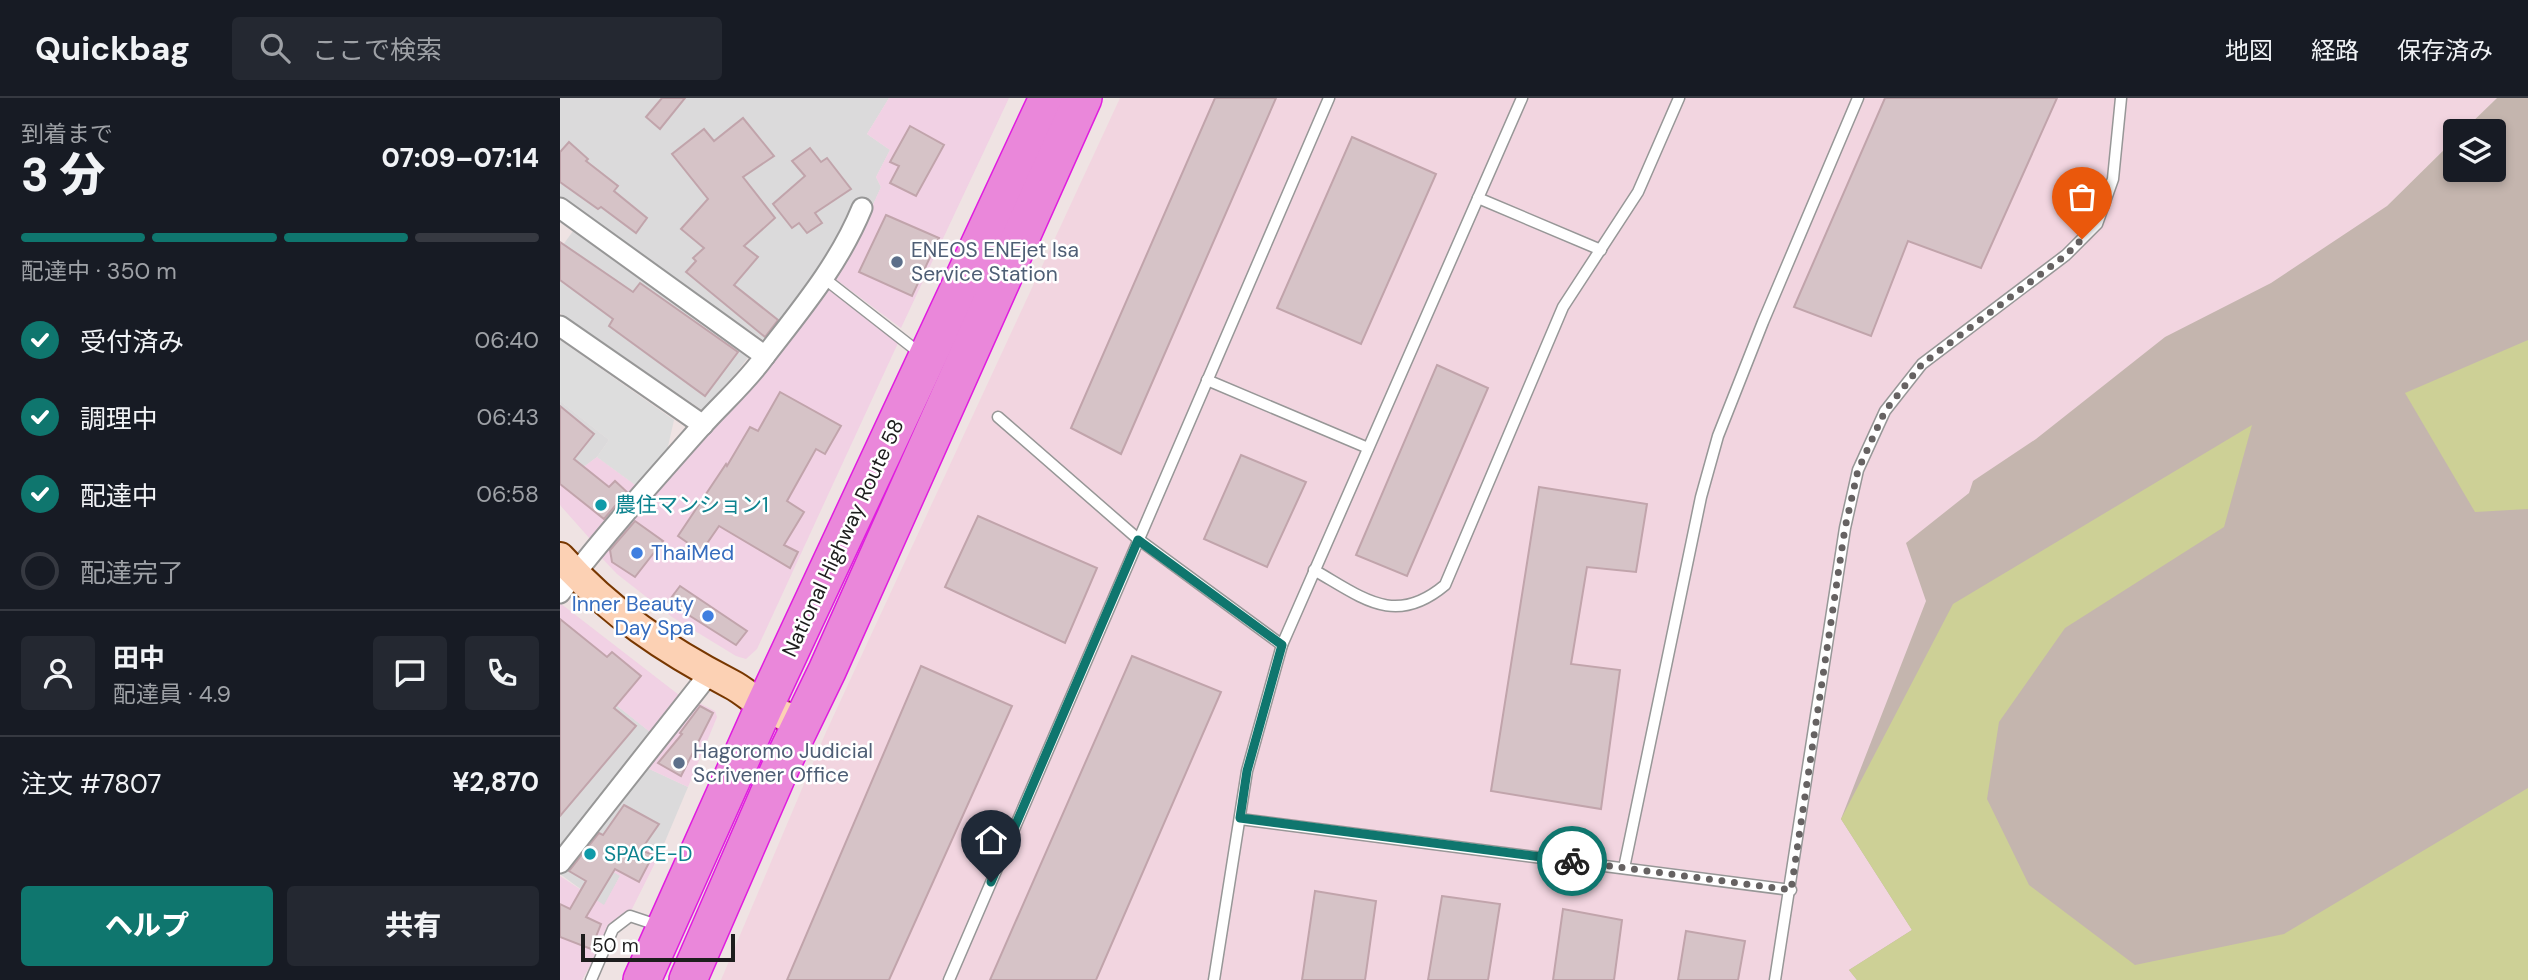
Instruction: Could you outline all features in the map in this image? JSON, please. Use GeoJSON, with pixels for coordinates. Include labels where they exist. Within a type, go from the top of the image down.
{"type":"FeatureCollection","features":[{"type":"Feature","properties":{"kind":"highway","name":"National Highway Route 58"},"geometry":{"type":"LineString","coordinates":[[642,980],[764,707],[1048,98]]}},
{"type":"Feature","properties":{"kind":"highway","name":"National Highway Route 58"},"geometry":{"type":"LineString","coordinates":[[688,980],[1083,98]]}},
{"type":"Feature","properties":{"kind":"street"},"geometry":{"type":"LineString","coordinates":[[560,208],[765,356]]}},
{"type":"Feature","properties":{"kind":"street"},"geometry":{"type":"LineString","coordinates":[[802,723],[764,707],[734,685],[709,674],[645,634],[565,574],[590,554],[703,425],[748,380],[825,279],[849,239],[862,208]]}},
{"type":"Feature","properties":{"kind":"street"},"geometry":{"type":"LineString","coordinates":[[560,326],[703,425]]}},
{"type":"Feature","properties":{"kind":"street"},"geometry":{"type":"LineString","coordinates":[[560,863],[709,674]]}},
{"type":"Feature","properties":{"kind":"lane"},"geometry":{"type":"LineString","coordinates":[[949,980],[1329,98]]}},
{"type":"Feature","properties":{"kind":"lane"},"geometry":{"type":"LineString","coordinates":[[1214,980],[1247,771],[1282,645],[1522,98]]}},
{"type":"Feature","properties":{"kind":"lane"},"geometry":{"type":"LineString","coordinates":[[1314,570],[1363,599],[1401,607],[1416,604],[1445,585],[1563,307],[1638,192],[1679,98]]}},
{"type":"Feature","properties":{"kind":"lane"},"geometry":{"type":"LineString","coordinates":[[1624,868],[1701,497],[1718,436],[1858,98]]}},
{"type":"Feature","properties":{"kind":"lane"},"geometry":{"type":"LineString","coordinates":[[1776,980],[1845,528],[1858,470],[1885,411],[1922,364],[2066,255],[2097,224],[2113,179],[2121,98]]}},
{"type":"Feature","properties":{"kind":"lane"},"geometry":{"type":"LineString","coordinates":[[1478,198],[1601,250]]}},
{"type":"Feature","properties":{"kind":"lane"},"geometry":{"type":"LineString","coordinates":[[825,279],[927,358]]}},
{"type":"Feature","properties":{"kind":"lane"},"geometry":{"type":"LineString","coordinates":[[1207,380],[1368,448]]}},
{"type":"Feature","properties":{"kind":"lane"},"geometry":{"type":"LineString","coordinates":[[998,417],[1138,540],[1282,645]]}},
{"type":"Feature","properties":{"kind":"lane"},"geometry":{"type":"LineString","coordinates":[[1240,818],[1791,890]]}},
{"type":"Feature","properties":{"kind":"lane"},"geometry":{"type":"LineString","coordinates":[[591,980],[614,929],[630,916],[665,928]]}},
{"type":"Feature","properties":{"kind":"shaded area"},"geometry":{"type":"Polygon","coordinates":[[[560,98],[889,98],[867,134],[890,150],[876,177],[881,187],[872,207],[859,201],[844,237],[769,344],[560,199],[560,98]]]}},
{"type":"Feature","properties":{"kind":"shaded area"},"geometry":{"type":"Polygon","coordinates":[[[889,98],[1009,98],[901,328],[834,278],[856,242],[881,187],[876,177],[890,150],[867,134],[889,98]]]}},
{"type":"Feature","properties":{"kind":"shaded area"},"geometry":{"type":"Polygon","coordinates":[[[1120,98],[2497,98],[2475,119],[2443,119],[2443,151],[2387,206],[1841,818],[1913,930],[1850,970],[1857,980],[721,980],[826,732],[1120,98]]]}},
{"type":"Feature","properties":{"kind":"shaded area"},"geometry":{"type":"Polygon","coordinates":[[[2497,98],[2528,98],[2528,980],[1857,980],[1849,970],[1912,930],[1841,819],[1926,601],[1906,543],[1969,493],[1973,481],[2036,439],[2165,337],[2271,283],[2387,206],[2443,151],[2443,182],[2506,182],[2506,119],[2475,119],[2497,98]]]}},
{"type":"Feature","properties":{"kind":"shaded area"},"geometry":{"type":"Polygon","coordinates":[[[576,227],[750,355],[716,399],[702,410],[560,313],[560,249],[576,227]]]}},
{"type":"Feature","properties":{"kind":"shaded area"},"geometry":{"type":"Polygon","coordinates":[[[827,288],[898,343],[757,649],[746,659],[736,656],[672,617],[617,574],[597,553],[827,288]]]}},
{"type":"Feature","properties":{"kind":"shaded area"},"geometry":{"type":"Polygon","coordinates":[[[560,340],[674,420],[666,455],[638,487],[597,457],[609,440],[560,401],[560,340]]]}},
{"type":"Feature","properties":{"kind":"shaded area"},"geometry":{"type":"Polygon","coordinates":[[[560,401],[609,440],[597,457],[581,469],[560,453],[560,401]]]}},
{"type":"Feature","properties":{"kind":"shaded area"},"geometry":{"type":"Polygon","coordinates":[[[560,453],[581,469],[597,457],[638,487],[591,540],[560,505],[560,453]]]}},
{"type":"Feature","properties":{"kind":"shaded area"},"geometry":{"type":"Polygon","coordinates":[[[560,603],[679,695],[650,732],[581,677],[560,702],[560,603]]]}},
{"type":"Feature","properties":{"kind":"shaded area"},"geometry":{"type":"Polygon","coordinates":[[[581,677],[650,732],[560,849],[560,702],[581,677]]]}},
{"type":"Feature","properties":{"kind":"shaded area"},"geometry":{"type":"Polygon","coordinates":[[[697,702],[715,711],[717,717],[688,787],[645,767],[697,702]]]}},
{"type":"Feature","properties":{"kind":"shaded area"},"geometry":{"type":"Polygon","coordinates":[[[645,767],[688,787],[661,851],[615,832],[620,876],[604,906],[560,874],[645,767]]]}},
{"type":"Feature","properties":{"kind":"shaded area"},"geometry":{"type":"Polygon","coordinates":[[[615,832],[661,851],[632,909],[606,930],[582,980],[560,980],[560,876],[604,905],[620,876],[597,862],[615,832]]]}},
{"type":"Feature","properties":{"kind":"green space"},"geometry":{"type":"Polygon","coordinates":[[[2528,340],[2528,509],[2475,512],[2405,393],[2528,340]]]}},
{"type":"Feature","properties":{"kind":"green space"},"geometry":{"type":"Polygon","coordinates":[[[2252,425],[2224,527],[2065,628],[1999,722],[1987,799],[2029,885],[2135,965],[2284,934],[2528,788],[2528,980],[1857,980],[1849,970],[1912,930],[1841,819],[1953,604],[2252,425]]]}},
{"type":"Feature","properties":{"kind":"building"},"geometry":{"type":"Polygon","coordinates":[[[662,98],[685,98],[660,129],[646,117],[662,98]]]}},
{"type":"Feature","properties":{"kind":"building"},"geometry":{"type":"Polygon","coordinates":[[[1215,98],[1276,98],[1121,454],[1071,428],[1215,98]]]}},
{"type":"Feature","properties":{"kind":"building"},"geometry":{"type":"Polygon","coordinates":[[[1885,98],[2057,98],[1981,268],[1908,241],[1871,336],[1794,307],[1885,98]]]}},
{"type":"Feature","properties":{"kind":"building"},"geometry":{"type":"Polygon","coordinates":[[[743,118],[774,156],[743,177],[775,218],[744,246],[758,257],[734,285],[778,320],[765,337],[686,272],[696,261],[693,258],[704,248],[681,229],[708,199],[672,154],[704,129],[714,141],[743,118]]]}},
{"type":"Feature","properties":{"kind":"building"},"geometry":{"type":"Polygon","coordinates":[[[910,126],[944,145],[916,196],[890,183],[899,166],[890,162],[910,126]]]}},
{"type":"Feature","properties":{"kind":"building"},"geometry":{"type":"Polygon","coordinates":[[[1352,137],[1436,174],[1361,344],[1277,308],[1352,137]]]}},
{"type":"Feature","properties":{"kind":"building"},"geometry":{"type":"Polygon","coordinates":[[[569,142],[588,159],[586,161],[618,186],[614,191],[647,218],[636,233],[560,182],[560,152],[569,142]]]}},
{"type":"Feature","properties":{"kind":"building"},"geometry":{"type":"Polygon","coordinates":[[[810,148],[821,162],[827,158],[851,189],[815,213],[822,223],[807,233],[799,223],[792,228],[773,204],[805,176],[792,161],[810,148]]]}},
{"type":"Feature","properties":{"kind":"building"},"geometry":{"type":"Polygon","coordinates":[[[886,215],[939,238],[912,296],[859,272],[886,215]]]}},
{"type":"Feature","properties":{"kind":"building"},"geometry":{"type":"Polygon","coordinates":[[[560,242],[633,292],[640,283],[738,352],[705,396],[609,326],[613,319],[560,280],[560,242]]]}},
{"type":"Feature","properties":{"kind":"building"},"geometry":{"type":"Polygon","coordinates":[[[1437,365],[1488,388],[1407,576],[1356,555],[1437,365]]]}},
{"type":"Feature","properties":{"kind":"building"},"geometry":{"type":"Polygon","coordinates":[[[780,392],[841,426],[825,454],[816,449],[787,501],[804,512],[784,545],[798,552],[790,568],[719,526],[701,552],[678,536],[726,464],[727,466],[750,427],[758,431],[780,392]]]}},
{"type":"Feature","properties":{"kind":"building"},"geometry":{"type":"Polygon","coordinates":[[[560,406],[594,434],[574,459],[609,487],[615,481],[627,492],[604,519],[560,484],[560,406]]]}},
{"type":"Feature","properties":{"kind":"building"},"geometry":{"type":"Polygon","coordinates":[[[1241,455],[1306,482],[1267,567],[1204,539],[1241,455]]]}},
{"type":"Feature","properties":{"kind":"building"},"geometry":{"type":"Polygon","coordinates":[[[1539,487],[1647,504],[1636,572],[1587,567],[1571,664],[1620,670],[1601,809],[1491,791],[1539,487]]]}},
{"type":"Feature","properties":{"kind":"building"},"geometry":{"type":"Polygon","coordinates":[[[978,516],[1097,568],[1065,643],[945,587],[978,516]]]}},
{"type":"Feature","properties":{"kind":"building"},"geometry":{"type":"Polygon","coordinates":[[[635,521],[663,541],[635,577],[612,562],[610,550],[635,521]]]}},
{"type":"Feature","properties":{"kind":"building"},"geometry":{"type":"Polygon","coordinates":[[[680,586],[747,631],[736,645],[668,602],[680,586]]]}},
{"type":"Feature","properties":{"kind":"building"},"geometry":{"type":"Polygon","coordinates":[[[560,619],[607,657],[612,652],[641,676],[614,708],[636,726],[560,816],[560,619]]]}},
{"type":"Feature","properties":{"kind":"building"},"geometry":{"type":"Polygon","coordinates":[[[1132,656],[1221,692],[1096,980],[990,980],[1132,656]]]}},
{"type":"Feature","properties":{"kind":"building"},"geometry":{"type":"Polygon","coordinates":[[[921,666],[1012,706],[889,980],[787,980],[921,666]]]}},
{"type":"Feature","properties":{"kind":"building"},"geometry":{"type":"Polygon","coordinates":[[[700,706],[713,713],[681,776],[658,763],[682,734],[680,733],[700,706]]]}},
{"type":"Feature","properties":{"kind":"building"},"geometry":{"type":"Polygon","coordinates":[[[624,805],[659,824],[641,850],[653,855],[639,882],[615,869],[586,917],[601,924],[591,949],[560,937],[560,904],[570,909],[586,881],[569,871],[599,833],[603,835],[624,805]]]}},
{"type":"Feature","properties":{"kind":"building"},"geometry":{"type":"Polygon","coordinates":[[[1315,891],[1376,901],[1365,980],[1302,980],[1315,891]]]}},
{"type":"Feature","properties":{"kind":"building"},"geometry":{"type":"Polygon","coordinates":[[[1442,896],[1500,904],[1488,980],[1428,980],[1442,896]]]}},
{"type":"Feature","properties":{"kind":"building"},"geometry":{"type":"Polygon","coordinates":[[[1563,909],[1622,920],[1614,980],[1553,980],[1563,909]]]}},
{"type":"Feature","properties":{"kind":"building"},"geometry":{"type":"Polygon","coordinates":[[[1686,931],[1745,941],[1738,980],[1678,980],[1686,931]]]}},
{"type":"Feature","properties":{"kind":"way so far"},"geometry":{"type":"LineString","coordinates":[[1572,861],[1791,890],[1845,528],[1858,470],[1885,411],[1922,364],[2066,255],[2082,239]]}},
{"type":"Feature","properties":{"kind":"place","name":"ENEOS ENEjet Isa Service Station"},"geometry":{"type":"Point","coordinates":[897,262]}},
{"type":"Feature","properties":{"kind":"place","name":"農住マンション1"},"geometry":{"type":"Point","coordinates":[601,505]}},
{"type":"Feature","properties":{"kind":"place","name":"ThaiMed"},"geometry":{"type":"Point","coordinates":[637,553]}},
{"type":"Feature","properties":{"kind":"place","name":"Inner Beauty Day Spa"},"geometry":{"type":"Point","coordinates":[708,616]}},
{"type":"Feature","properties":{"kind":"place","name":"Hagoromo Judicial Scrivener Office"},"geometry":{"type":"Point","coordinates":[679,763]}},
{"type":"Feature","properties":{"kind":"place","name":"SPACE-D"},"geometry":{"type":"Point","coordinates":[590,854]}},
{"type":"Feature","properties":{"kind":"route"},"geometry":{"type":"LineString","coordinates":[[991,882],[1138,540],[1282,645],[1247,771],[1240,818],[1572,861]]}}]}
